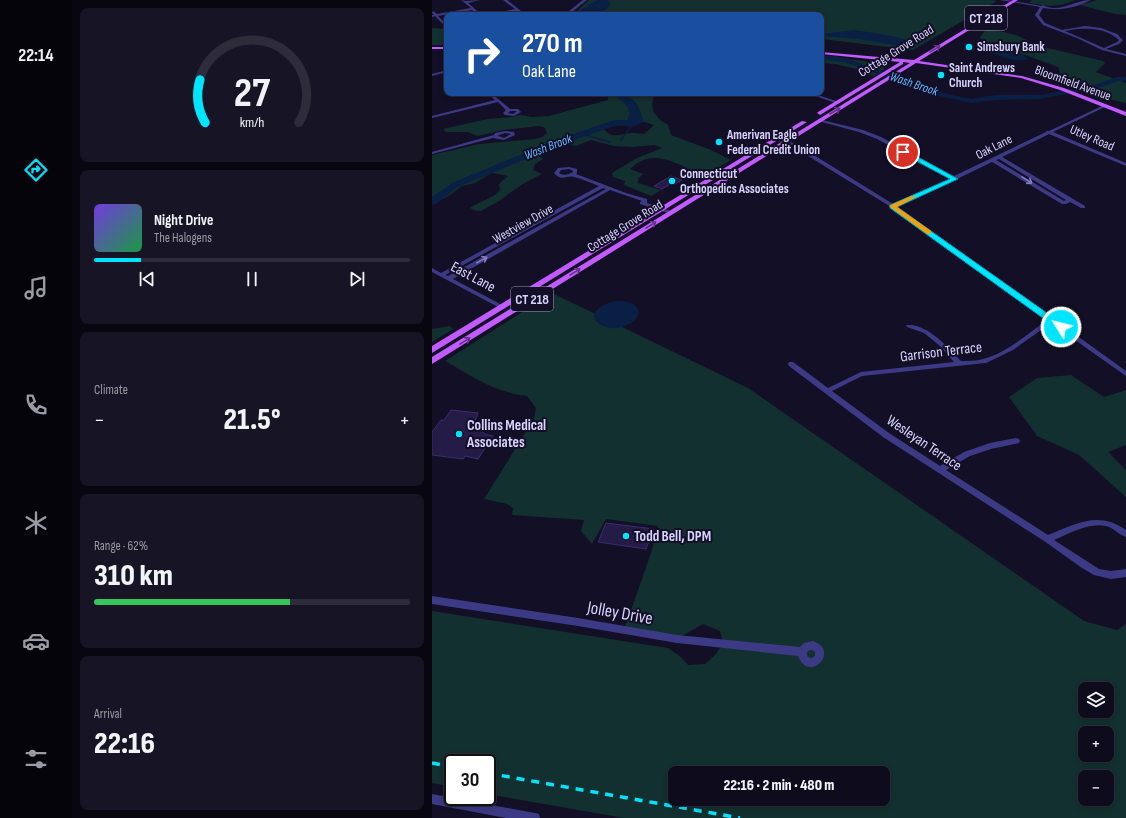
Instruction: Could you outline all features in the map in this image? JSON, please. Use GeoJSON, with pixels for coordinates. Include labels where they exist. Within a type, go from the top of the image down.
{"type":"FeatureCollection","features":[{"type":"Feature","properties":{"kind":"main road","name":"CT 218"},"geometry":{"type":"LineString","coordinates":[[996,5],[1009,1]]}},
{"type":"Feature","properties":{"kind":"main road","name":"Cottage Grove Road"},"geometry":{"type":"LineString","coordinates":[[432,350],[837,102],[915,62],[956,37],[1009,1]]}},
{"type":"Feature","properties":{"kind":"main road"},"geometry":{"type":"LineString","coordinates":[[949,34],[956,37]]}},
{"type":"Feature","properties":{"kind":"main road"},"geometry":{"type":"LineString","coordinates":[[432,48],[444,48]]}},
{"type":"Feature","properties":{"kind":"main road","name":"Bloomfield Avenue"},"geometry":{"type":"LineString","coordinates":[[824,53],[915,62],[1013,75],[1062,89],[1126,114]]}},
{"type":"Feature","properties":{"kind":"main road","name":"Cottage Grove Road"},"geometry":{"type":"LineString","coordinates":[[432,361],[820,120],[914,56]]}},
{"type":"Feature","properties":{"kind":"street"},"geometry":{"type":"LineString","coordinates":[[465,1],[478,0]]}},
{"type":"Feature","properties":{"kind":"street"},"geometry":{"type":"LineString","coordinates":[[506,0],[519,11],[511,12]]}},
{"type":"Feature","properties":{"kind":"street"},"geometry":{"type":"LineString","coordinates":[[570,12],[585,0]]}},
{"type":"Feature","properties":{"kind":"street"},"geometry":{"type":"LineString","coordinates":[[1009,1],[1059,9],[1089,0]]}},
{"type":"Feature","properties":{"kind":"street"},"geometry":{"type":"LineString","coordinates":[[465,1],[476,12]]}},
{"type":"Feature","properties":{"kind":"street"},"geometry":{"type":"LineString","coordinates":[[1044,7],[1038,15],[1044,24],[1078,36],[1103,48],[1126,55]]}},
{"type":"Feature","properties":{"kind":"street"},"geometry":{"type":"LineString","coordinates":[[454,12],[473,9]]}},
{"type":"Feature","properties":{"kind":"street"},"geometry":{"type":"LineString","coordinates":[[432,11],[434,15],[444,24]]}},
{"type":"Feature","properties":{"kind":"street"},"geometry":{"type":"LineString","coordinates":[[434,15],[444,13]]}},
{"type":"Feature","properties":{"kind":"street"},"geometry":{"type":"LineString","coordinates":[[1062,31],[1077,28],[1091,28],[1110,33],[1121,40],[1118,43],[1103,48]]}},
{"type":"Feature","properties":{"kind":"street"},"geometry":{"type":"LineString","coordinates":[[432,74],[444,72]]}},
{"type":"Feature","properties":{"kind":"street"},"geometry":{"type":"LineString","coordinates":[[493,96],[509,110]]}},
{"type":"Feature","properties":{"kind":"street"},"geometry":{"type":"LineString","coordinates":[[818,96],[837,102]]}},
{"type":"Feature","properties":{"kind":"street"},"geometry":{"type":"LineString","coordinates":[[432,117],[498,100]]}},
{"type":"Feature","properties":{"kind":"street","name":"Oak Lane"},"geometry":{"type":"LineString","coordinates":[[893,206],[955,179],[1048,132],[1105,106]]}},
{"type":"Feature","properties":{"kind":"street"},"geometry":{"type":"LineString","coordinates":[[820,120],[861,131],[879,138],[955,179]]}},
{"type":"Feature","properties":{"kind":"street","name":"Utley Road"},"geometry":{"type":"LineString","coordinates":[[1048,132],[1126,165]]}},
{"type":"Feature","properties":{"kind":"street"},"geometry":{"type":"LineString","coordinates":[[432,152],[495,136]]}},
{"type":"Feature","properties":{"kind":"street"},"geometry":{"type":"LineString","coordinates":[[776,139],[784,141],[805,152],[893,206],[1126,374]]}},
{"type":"Feature","properties":{"kind":"street"},"geometry":{"type":"LineString","coordinates":[[999,157],[1083,208]]}},
{"type":"Feature","properties":{"kind":"street"},"geometry":{"type":"LineString","coordinates":[[993,160],[1064,203],[1070,200]]}},
{"type":"Feature","properties":{"kind":"street"},"geometry":{"type":"LineString","coordinates":[[573,175],[624,194],[640,203],[645,203],[671,212]]}},
{"type":"Feature","properties":{"kind":"street","name":"Westview Drive"},"geometry":{"type":"LineString","coordinates":[[441,275],[602,186]]}},
{"type":"Feature","properties":{"kind":"street","name":"Westview Drive"},"geometry":{"type":"LineString","coordinates":[[448,278],[609,189]]}},
{"type":"Feature","properties":{"kind":"street","name":"East Lane"},"geometry":{"type":"LineString","coordinates":[[432,270],[502,307]]}},
{"type":"Feature","properties":{"kind":"street","name":"Garrison Terrace"},"geometry":{"type":"LineString","coordinates":[[827,391],[861,374],[984,361],[996,357],[1051,320]]}},
{"type":"Feature","properties":{"kind":"street"},"geometry":{"type":"LineString","coordinates":[[909,326],[926,332],[942,345],[959,363]]}},
{"type":"Feature","properties":{"kind":"street","name":"Wesleyan Terrace"},"geometry":{"type":"LineString","coordinates":[[791,364],[886,435],[1085,565],[1097,572],[1111,575],[1126,573]]}},
{"type":"Feature","properties":{"kind":"street"},"geometry":{"type":"LineString","coordinates":[[939,470],[967,454],[990,446],[1016,441]]}},
{"type":"Feature","properties":{"kind":"street"},"geometry":{"type":"LineString","coordinates":[[1047,539],[1085,523],[1097,522],[1110,524],[1126,534]]}},
{"type":"Feature","properties":{"kind":"street","name":"Jolley Drive"},"geometry":{"type":"LineString","coordinates":[[432,600],[578,622],[677,639],[802,652]]}},
{"type":"Feature","properties":{"kind":"street"},"geometry":{"type":"LineString","coordinates":[[432,799],[535,818]]}},
{"type":"Feature","properties":{"kind":"green space"},"geometry":{"type":"Polygon","coordinates":[[[589,0],[997,1],[913,50],[824,39],[824,12],[576,12],[589,0]]]}},
{"type":"Feature","properties":{"kind":"green space"},"geometry":{"type":"Polygon","coordinates":[[[1032,0],[1075,0],[1069,3],[1052,6],[1029,3],[1032,0]]]}},
{"type":"Feature","properties":{"kind":"green space"},"geometry":{"type":"Polygon","coordinates":[[[1097,0],[1126,0],[1126,15],[1115,14],[1080,5],[1097,0]]]}},
{"type":"Feature","properties":{"kind":"green space"},"geometry":{"type":"Polygon","coordinates":[[[432,28],[444,29],[444,45],[432,45],[432,28]]]}},
{"type":"Feature","properties":{"kind":"green space"},"geometry":{"type":"Polygon","coordinates":[[[987,28],[1016,35],[1039,46],[1103,61],[1105,63],[1096,72],[1126,83],[1126,103],[1102,97],[1066,83],[1062,79],[1058,67],[986,43],[980,37],[987,28]]]}},
{"type":"Feature","properties":{"kind":"green space"},"geometry":{"type":"Polygon","coordinates":[[[824,56],[882,63],[888,66],[874,76],[859,72],[857,69],[824,63],[824,56]]]}},
{"type":"Feature","properties":{"kind":"green space"},"geometry":{"type":"Polygon","coordinates":[[[606,96],[653,96],[652,104],[653,111],[660,120],[668,125],[671,135],[711,150],[731,160],[706,175],[677,163],[658,158],[649,158],[639,162],[630,169],[643,174],[638,179],[638,183],[661,190],[651,196],[624,185],[625,181],[613,177],[612,173],[637,158],[662,148],[654,145],[633,147],[614,146],[591,140],[576,146],[562,143],[536,154],[543,159],[535,164],[533,170],[542,174],[531,179],[501,200],[481,211],[470,208],[498,193],[500,190],[499,184],[508,176],[493,173],[475,183],[462,186],[432,205],[432,155],[479,144],[535,139],[542,137],[547,133],[544,127],[539,126],[503,130],[478,136],[467,132],[446,132],[443,129],[487,119],[520,115],[532,117],[549,116],[608,100],[608,97],[606,96]],[[645,122],[618,123],[605,126],[604,129],[611,135],[630,133],[644,134],[654,125],[645,122]]]}},
{"type":"Feature","properties":{"kind":"green space"},"geometry":{"type":"Polygon","coordinates":[[[552,293],[748,388],[1084,621],[1117,630],[1126,624],[1126,818],[624,818],[496,796],[496,754],[444,754],[444,785],[432,783],[432,611],[668,648],[681,657],[688,665],[705,664],[716,654],[723,643],[720,631],[703,624],[677,639],[624,630],[651,553],[658,526],[606,519],[592,544],[581,531],[584,520],[512,515],[513,508],[507,504],[484,499],[534,419],[536,408],[527,396],[504,391],[475,378],[445,361],[552,293]]]}},
{"type":"Feature","properties":{"kind":"green space"},"geometry":{"type":"Polygon","coordinates":[[[450,326],[453,329],[432,342],[432,329],[450,326]]]}},
{"type":"Feature","properties":{"kind":"green space"},"geometry":{"type":"Polygon","coordinates":[[[1071,375],[1104,397],[1126,390],[1126,445],[1108,452],[1126,470],[1126,497],[1079,455],[1037,436],[1009,397],[1037,378],[1071,375]]]}},
{"type":"Feature","properties":{"kind":"water"},"geometry":{"type":"Polygon","coordinates":[[[598,0],[608,0],[611,4],[602,12],[578,12],[583,8],[589,6],[588,5],[598,0]]]}},
{"type":"Feature","properties":{"kind":"water"},"geometry":{"type":"Polygon","coordinates":[[[854,30],[896,37],[911,41],[915,44],[913,47],[908,47],[857,39],[824,36],[824,34],[854,30]]]}},
{"type":"Feature","properties":{"kind":"water"},"geometry":{"type":"Polygon","coordinates":[[[988,47],[1003,49],[1028,59],[1018,60],[1006,58],[990,52],[986,49],[988,47]]]}},
{"type":"Feature","properties":{"kind":"water"},"geometry":{"type":"Polygon","coordinates":[[[628,97],[635,101],[639,107],[644,121],[635,126],[612,126],[609,122],[610,121],[627,120],[631,111],[622,100],[628,97]]]}},
{"type":"Feature","properties":{"kind":"water"},"geometry":{"type":"Polygon","coordinates":[[[616,301],[633,304],[638,309],[639,313],[636,319],[625,326],[618,328],[604,327],[594,318],[596,311],[605,304],[616,301]]]}},
{"type":"Feature","properties":{"kind":"building","name":"Connecticut Orthopedics Associates"},"geometry":{"type":"Polygon","coordinates":[[[671,176],[682,180],[675,184],[672,183],[662,189],[654,186],[671,176]]]}},
{"type":"Feature","properties":{"kind":"building","name":"Collins Medical Associates"},"geometry":{"type":"Polygon","coordinates":[[[451,410],[478,413],[475,421],[477,428],[485,434],[493,436],[478,459],[465,456],[463,459],[432,455],[432,432],[441,420],[444,420],[451,410]]]}},
{"type":"Feature","properties":{"kind":"building","name":"Todd Bell, DPM"},"geometry":{"type":"Polygon","coordinates":[[[606,523],[654,529],[646,549],[598,542],[606,523]]]}},
{"type":"Feature","properties":{"kind":"waterway","name":"Wash Brook"},"geometry":{"type":"LineString","coordinates":[[824,58],[847,60],[933,93],[972,101],[995,97],[1040,97],[1098,86],[1117,79],[1126,79]]}},
{"type":"Feature","properties":{"kind":"waterway","name":"Wash Brook"},"geometry":{"type":"LineString","coordinates":[[432,202],[455,185],[557,143],[605,126],[617,123],[633,123],[635,117],[634,108],[629,102],[620,96]]}},
{"type":"Feature","properties":{"kind":"waterway"},"geometry":{"type":"LineString","coordinates":[[621,140],[632,125]]}},
{"type":"Feature","properties":{"kind":"waterway"},"geometry":{"type":"LineString","coordinates":[[582,134],[610,142]]}},
{"type":"Feature","properties":{"kind":"railway"},"geometry":{"type":"LineString","coordinates":[[432,763],[444,765]]}},
{"type":"Feature","properties":{"kind":"railway"},"geometry":{"type":"LineString","coordinates":[[496,775],[740,818]]}},
{"type":"Feature","properties":{"kind":"slow traffic"},"geometry":{"type":"LineString","coordinates":[[913,197],[893,206],[929,232]]}},
{"type":"Feature","properties":{"kind":"place","name":"Simsbury Bank"},"geometry":{"type":"Point","coordinates":[969,47]}},
{"type":"Feature","properties":{"kind":"place","name":"Saint Andrews Church"},"geometry":{"type":"Point","coordinates":[941,75]}},
{"type":"Feature","properties":{"kind":"place","name":"Amerivan Eagle Federal Credit Union"},"geometry":{"type":"Point","coordinates":[719,142]}},
{"type":"Feature","properties":{"kind":"place","name":"Connecticut Orthopedics Associates"},"geometry":{"type":"Point","coordinates":[672,181]}},
{"type":"Feature","properties":{"kind":"place","name":"Collins Medical Associates"},"geometry":{"type":"Point","coordinates":[459,434]}},
{"type":"Feature","properties":{"kind":"place","name":"Todd Bell, DPM"},"geometry":{"type":"Point","coordinates":[626,536]}},
{"type":"Feature","properties":{"kind":"route"},"geometry":{"type":"LineString","coordinates":[[903,152],[955,179],[893,206],[1061,327]]}}]}
